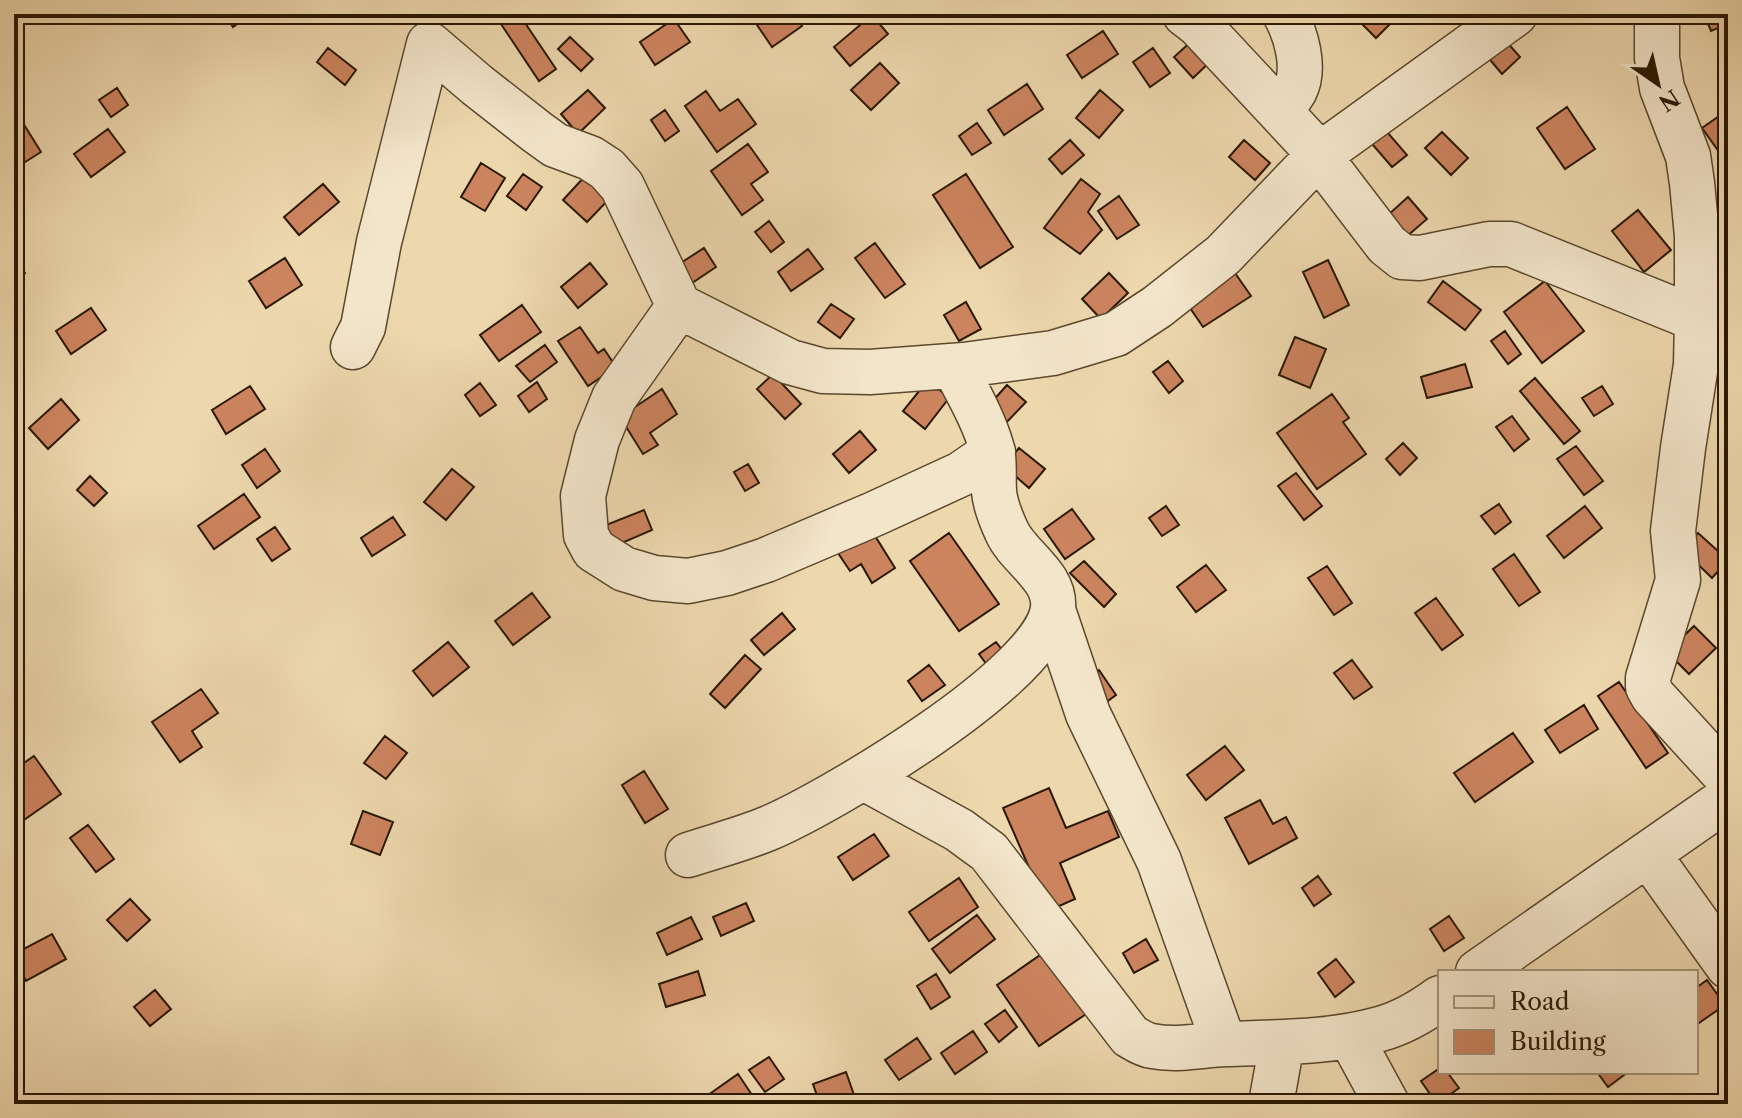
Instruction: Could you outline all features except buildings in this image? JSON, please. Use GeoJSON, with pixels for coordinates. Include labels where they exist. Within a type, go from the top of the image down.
{"type":"FeatureCollection","features":[{"type":"Feature","properties":{"kind":"street"},"geometry":{"type":"LineString","coordinates":[[1185,14],[1198,24],[1309,143],[1387,245],[1402,257],[1420,258],[1489,244],[1511,244],[1707,291]]}},
{"type":"Feature","properties":{"kind":"street"},"geometry":{"type":"LineString","coordinates":[[1280,111],[1296,87],[1300,56],[1285,14]]}},
{"type":"Feature","properties":{"kind":"street"},"geometry":{"type":"LineString","coordinates":[[353,347],[363,327],[379,242],[429,44],[555,145],[590,158],[607,169],[622,186],[679,306],[790,362],[823,371],[870,372],[954,366],[1053,353],[1116,334],[1157,307],[1223,255],[1318,156],[1515,14]]}},
{"type":"Feature","properties":{"kind":"street"},"geometry":{"type":"LineString","coordinates":[[1657,14],[1657,58],[1662,88],[1688,156],[1707,291],[1673,531],[1678,580],[1648,678],[1648,687],[1728,778]]}},
{"type":"Feature","properties":{"kind":"street"},"geometry":{"type":"LineString","coordinates":[[679,306],[614,398],[597,440],[583,496],[586,535],[594,550],[624,569],[654,578],[688,581],[727,573],[766,560],[874,514],[961,474],[993,452]]}},
{"type":"Feature","properties":{"kind":"street"},"geometry":{"type":"LineString","coordinates":[[954,366],[981,419],[993,452],[994,494],[1001,517],[1009,536],[1052,594],[1053,610],[1088,714],[1159,861],[1224,1044]]}},
{"type":"Feature","properties":{"kind":"street"},"geometry":{"type":"LineString","coordinates":[[688,855],[769,828],[864,778],[970,705],[1017,665],[1047,626],[1053,610]]}},
{"type":"Feature","properties":{"kind":"street"},"geometry":{"type":"LineString","coordinates":[[864,778],[959,830],[989,852],[1130,1036],[1148,1046],[1170,1049],[1350,1036],[1383,1029],[1415,1016],[1438,999]]}},
{"type":"Feature","properties":{"kind":"street"},"geometry":{"type":"LineString","coordinates":[[1481,970],[1728,798]]}},
{"type":"Feature","properties":{"kind":"street"},"geometry":{"type":"LineString","coordinates":[[1648,854],[1728,966]]}},
{"type":"Feature","properties":{"kind":"street"},"geometry":{"type":"LineString","coordinates":[[1350,1036],[1387,1104]]}},
{"type":"Feature","properties":{"kind":"street"},"geometry":{"type":"LineString","coordinates":[[1271,1104],[1282,1043]]}}]}
